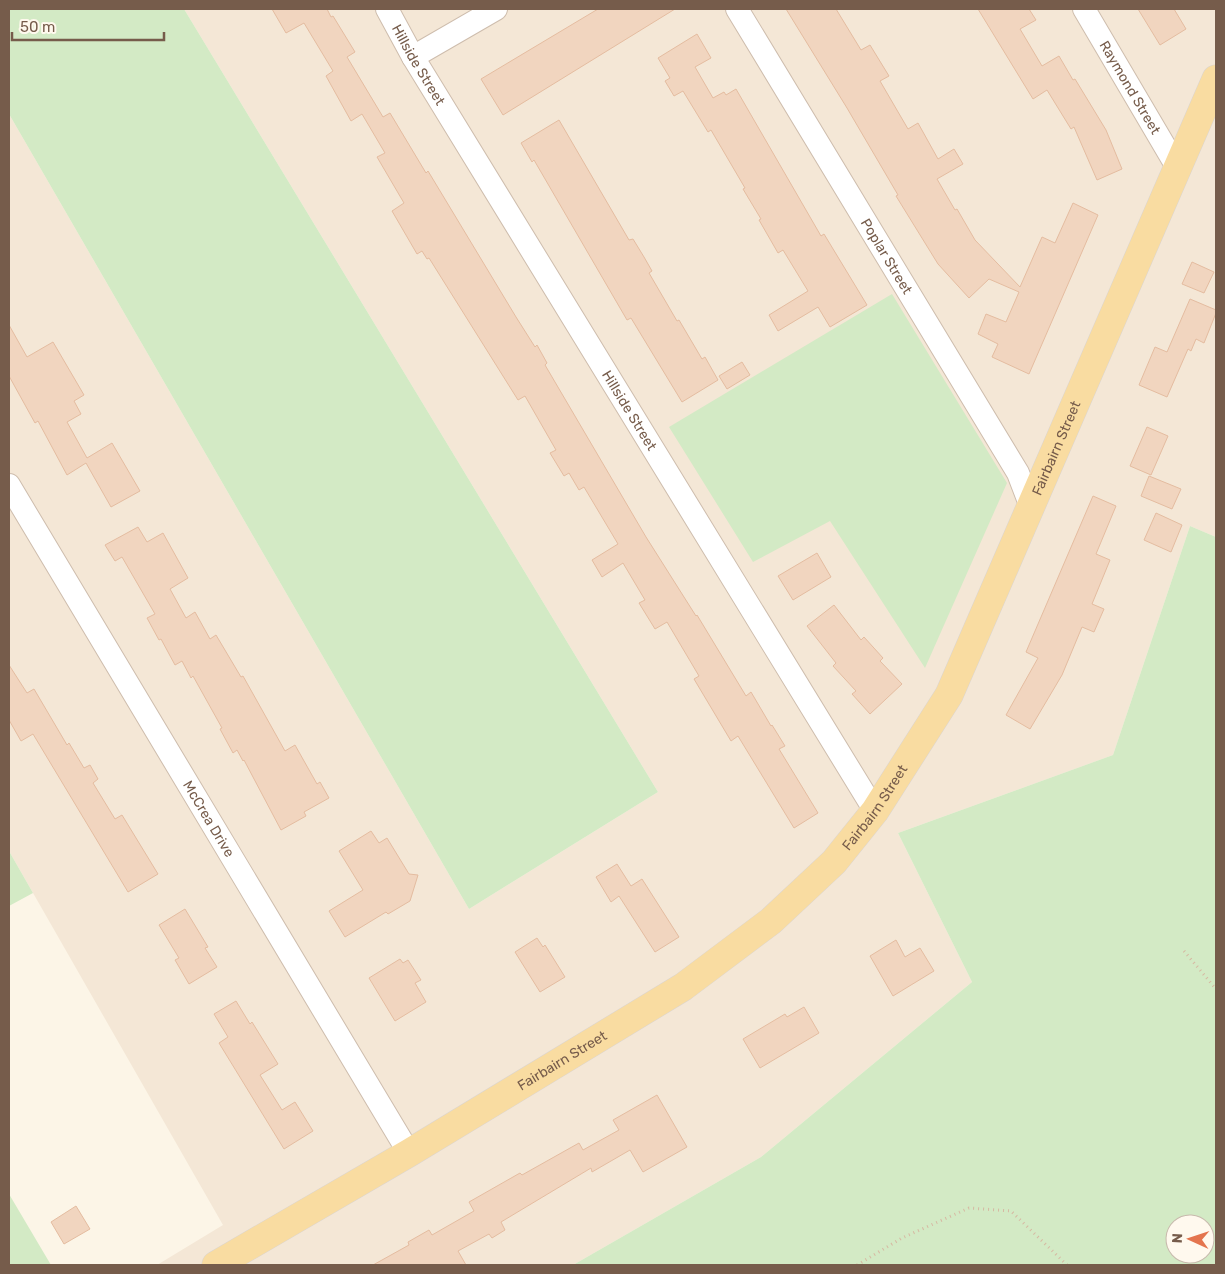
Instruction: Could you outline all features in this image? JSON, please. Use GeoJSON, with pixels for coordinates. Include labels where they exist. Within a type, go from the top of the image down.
{"type":"FeatureCollection","features":[{"type":"Feature","properties":{"kind":"main road","name":"Fairbairn Street"},"geometry":{"type":"LineString","coordinates":[[216,1265],[409,1153],[683,987],[771,922],[834,862],[875,811],[949,695],[1216,79]]}},
{"type":"Feature","properties":{"kind":"street","name":"Hillside Street"},"geometry":{"type":"LineString","coordinates":[[387,9],[413,57],[875,811]]}},
{"type":"Feature","properties":{"kind":"street"},"geometry":{"type":"LineString","coordinates":[[413,57],[496,9]]}},
{"type":"Feature","properties":{"kind":"street","name":"Poplar Street"},"geometry":{"type":"LineString","coordinates":[[737,9],[1018,473],[1030,507]]}},
{"type":"Feature","properties":{"kind":"street","name":"Raymond Street"},"geometry":{"type":"LineString","coordinates":[[1084,9],[1177,167]]}},
{"type":"Feature","properties":{"kind":"street","name":"McCrea Drive"},"geometry":{"type":"LineString","coordinates":[[9,485],[409,1153]]}},
{"type":"Feature","properties":{"kind":"path"},"geometry":{"type":"LineString","coordinates":[[1184,951],[1216,989]]}},
{"type":"Feature","properties":{"kind":"path"},"geometry":{"type":"LineString","coordinates":[[857,1265],[902,1238],[969,1208],[1011,1211],[1067,1265]]}},
{"type":"Feature","properties":{"kind":"shaded area"},"geometry":{"type":"Polygon","coordinates":[[[184,9],[1216,9],[1216,537],[1190,526],[1113,755],[898,833],[972,982],[761,1157],[573,1265],[157,1265],[223,1225],[9,851],[9,114],[469,909],[658,792],[184,9]]]}},
{"type":"Feature","properties":{"kind":"green space"},"geometry":{"type":"Polygon","coordinates":[[[9,9],[184,9],[658,792],[469,909],[9,114],[9,9]]]}},
{"type":"Feature","properties":{"kind":"green space"},"geometry":{"type":"Polygon","coordinates":[[[892,294],[1007,483],[925,668],[830,521],[753,562],[669,427],[892,294]]]}},
{"type":"Feature","properties":{"kind":"green space"},"geometry":{"type":"Polygon","coordinates":[[[1190,526],[1216,537],[1216,1265],[573,1265],[761,1157],[972,982],[898,833],[1113,755],[1190,526]]]}},
{"type":"Feature","properties":{"kind":"green space"},"geometry":{"type":"Polygon","coordinates":[[[9,851],[33,893],[9,906],[9,851]]]}},
{"type":"Feature","properties":{"kind":"green space"},"geometry":{"type":"Polygon","coordinates":[[[9,1194],[51,1265],[9,1265],[9,1194]]]}},
{"type":"Feature","properties":{"kind":"building"},"geometry":{"type":"Polygon","coordinates":[[[272,9],[327,9],[331,17],[333,16],[355,52],[347,57],[383,117],[390,113],[426,173],[428,171],[535,347],[537,345],[547,363],[545,365],[646,537],[697,615],[746,696],[751,692],[785,746],[779,749],[818,813],[794,828],[738,736],[731,741],[694,679],[699,676],[667,622],[655,629],[639,603],[645,600],[623,563],[602,577],[592,560],[618,544],[584,487],[579,490],[569,473],[564,476],[550,453],[556,450],[525,396],[518,400],[429,258],[427,259],[422,251],[417,254],[392,211],[404,203],[377,157],[385,153],[362,114],[351,121],[326,76],[333,71],[304,23],[286,33],[272,9]]]}},
{"type":"Feature","properties":{"kind":"building"},"geometry":{"type":"Polygon","coordinates":[[[598,9],[675,9],[503,115],[481,79],[598,9]]]}},
{"type":"Feature","properties":{"kind":"building"},"geometry":{"type":"Polygon","coordinates":[[[786,9],[836,9],[861,50],[870,45],[889,76],[880,81],[908,129],[918,123],[938,159],[954,149],[963,164],[937,179],[975,240],[1020,287],[1042,237],[1055,243],[1073,203],[1098,215],[1029,374],[992,357],[998,344],[978,334],[986,314],[1006,322],[1019,292],[989,279],[969,298],[938,264],[896,196],[898,195],[847,108],[786,9]]]}},
{"type":"Feature","properties":{"kind":"building"},"geometry":{"type":"Polygon","coordinates":[[[978,9],[1029,9],[1036,20],[1020,29],[1042,66],[1059,56],[1106,130],[1122,169],[1097,180],[1074,127],[1071,129],[1047,90],[1033,99],[978,9]]]}},
{"type":"Feature","properties":{"kind":"building"},"geometry":{"type":"Polygon","coordinates":[[[1138,9],[1174,9],[1186,29],[1160,45],[1138,9]]]}},
{"type":"Feature","properties":{"kind":"building"},"geometry":{"type":"Polygon","coordinates":[[[697,34],[711,58],[695,67],[713,98],[724,92],[726,95],[736,89],[821,236],[824,234],[867,305],[830,327],[818,307],[778,331],[769,315],[808,291],[783,250],[778,253],[743,189],[745,188],[711,130],[708,132],[683,91],[674,96],[665,81],[670,78],[658,58],[697,34]]]}},
{"type":"Feature","properties":{"kind":"building"},"geometry":{"type":"Polygon","coordinates":[[[559,120],[629,240],[633,239],[644,257],[652,271],[649,273],[677,321],[679,320],[702,359],[705,357],[718,380],[682,402],[631,318],[627,320],[534,160],[532,162],[521,143],[559,120]]]}},
{"type":"Feature","properties":{"kind":"building"},"geometry":{"type":"Polygon","coordinates":[[[1192,262],[1214,272],[1204,293],[1182,284],[1192,262]]]}},
{"type":"Feature","properties":{"kind":"building"},"geometry":{"type":"Polygon","coordinates":[[[1190,299],[1216,310],[1216,313],[1204,343],[1196,339],[1191,351],[1188,349],[1167,397],[1139,385],[1155,347],[1167,352],[1190,299]]]}},
{"type":"Feature","properties":{"kind":"building"},"geometry":{"type":"Polygon","coordinates":[[[9,325],[27,357],[53,342],[84,395],[74,401],[81,414],[67,422],[87,458],[112,443],[140,491],[111,507],[86,463],[67,475],[38,421],[35,423],[9,376],[9,325]]]}},
{"type":"Feature","properties":{"kind":"building"},"geometry":{"type":"Polygon","coordinates":[[[742,362],[750,375],[727,389],[719,376],[742,362]]]}},
{"type":"Feature","properties":{"kind":"building"},"geometry":{"type":"Polygon","coordinates":[[[1147,427],[1168,436],[1151,475],[1130,466],[1147,427]]]}},
{"type":"Feature","properties":{"kind":"building"},"geometry":{"type":"Polygon","coordinates":[[[1149,476],[1181,489],[1172,509],[1141,496],[1149,476]]]}},
{"type":"Feature","properties":{"kind":"building"},"geometry":{"type":"Polygon","coordinates":[[[1093,496],[1116,506],[1096,554],[1110,560],[1092,604],[1104,609],[1094,632],[1082,627],[1062,675],[1030,729],[1006,715],[1038,658],[1026,652],[1093,496]]]}},
{"type":"Feature","properties":{"kind":"building"},"geometry":{"type":"Polygon","coordinates":[[[1156,513],[1182,525],[1171,552],[1144,540],[1156,513]]]}},
{"type":"Feature","properties":{"kind":"building"},"geometry":{"type":"Polygon","coordinates":[[[138,527],[147,542],[163,533],[188,578],[170,589],[186,618],[195,612],[210,639],[216,635],[241,677],[243,676],[285,751],[295,745],[317,784],[320,782],[329,798],[304,812],[306,816],[281,830],[244,760],[237,750],[233,753],[220,729],[222,728],[193,676],[191,678],[182,661],[175,665],[161,639],[159,640],[147,618],[155,614],[122,557],[115,561],[105,545],[138,527]]]}},
{"type":"Feature","properties":{"kind":"building"},"geometry":{"type":"Polygon","coordinates":[[[817,553],[831,577],[793,600],[778,576],[817,553]]]}},
{"type":"Feature","properties":{"kind":"building"},"geometry":{"type":"Polygon","coordinates":[[[834,605],[861,640],[864,637],[883,658],[880,661],[902,684],[870,714],[852,694],[856,691],[833,666],[836,663],[807,626],[834,605]]]}},
{"type":"Feature","properties":{"kind":"building"},"geometry":{"type":"Polygon","coordinates":[[[9,665],[27,693],[34,689],[67,745],[69,743],[84,768],[90,765],[98,779],[93,783],[115,819],[122,815],[158,874],[128,892],[33,734],[21,741],[9,720],[9,665]]]}},
{"type":"Feature","properties":{"kind":"building"},"geometry":{"type":"Polygon","coordinates":[[[371,831],[379,843],[387,838],[409,874],[418,875],[410,901],[388,914],[386,912],[345,937],[329,911],[363,890],[339,851],[371,831]]]}},
{"type":"Feature","properties":{"kind":"building"},"geometry":{"type":"Polygon","coordinates":[[[617,864],[631,886],[642,879],[679,937],[655,952],[619,896],[611,902],[596,877],[617,864]]]}},
{"type":"Feature","properties":{"kind":"building"},"geometry":{"type":"Polygon","coordinates":[[[185,909],[208,947],[205,948],[217,967],[189,984],[175,960],[179,958],[159,925],[185,909]]]}},
{"type":"Feature","properties":{"kind":"building"},"geometry":{"type":"Polygon","coordinates":[[[537,938],[543,947],[545,945],[565,977],[540,992],[515,952],[537,938]]]}},
{"type":"Feature","properties":{"kind":"building"},"geometry":{"type":"Polygon","coordinates":[[[896,940],[905,957],[920,948],[934,971],[893,996],[870,956],[896,940]]]}},
{"type":"Feature","properties":{"kind":"building"},"geometry":{"type":"Polygon","coordinates":[[[400,959],[403,963],[408,960],[421,980],[415,983],[426,1002],[395,1021],[369,978],[400,959]]]}},
{"type":"Feature","properties":{"kind":"building"},"geometry":{"type":"Polygon","coordinates":[[[236,1001],[250,1024],[252,1022],[278,1064],[260,1075],[282,1110],[295,1102],[313,1131],[284,1149],[219,1043],[228,1037],[214,1014],[236,1001]]]}},
{"type":"Feature","properties":{"kind":"building"},"geometry":{"type":"Polygon","coordinates":[[[804,1007],[819,1033],[760,1068],[743,1039],[785,1014],[787,1017],[804,1007]]]}},
{"type":"Feature","properties":{"kind":"building"},"geometry":{"type":"Polygon","coordinates":[[[657,1095],[687,1147],[643,1172],[630,1150],[592,1172],[591,1168],[501,1222],[505,1230],[492,1238],[489,1234],[458,1251],[466,1265],[373,1265],[409,1245],[408,1242],[429,1230],[432,1235],[474,1211],[469,1202],[520,1173],[522,1175],[579,1143],[583,1150],[619,1130],[613,1120],[657,1095]]]}},
{"type":"Feature","properties":{"kind":"building"},"geometry":{"type":"Polygon","coordinates":[[[76,1206],[90,1229],[64,1244],[51,1222],[76,1206]]]}}]}
